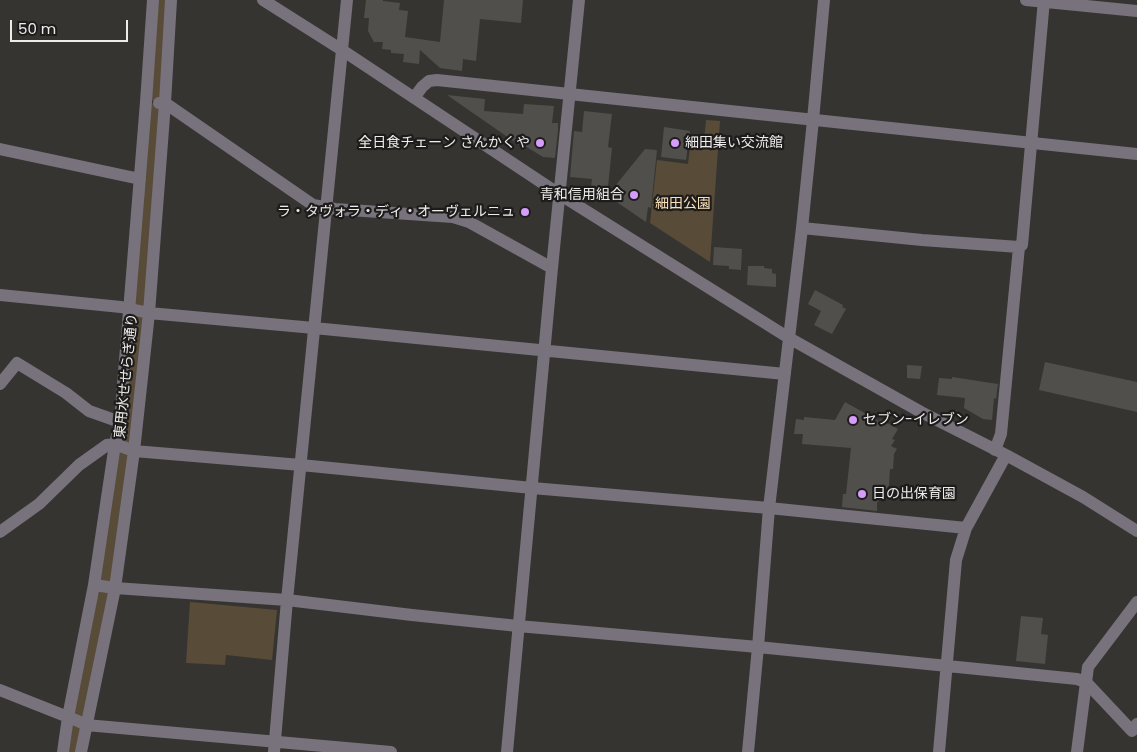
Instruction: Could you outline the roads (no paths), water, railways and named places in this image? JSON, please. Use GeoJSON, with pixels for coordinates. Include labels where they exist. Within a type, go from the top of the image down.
{"type":"FeatureCollection","features":[{"type":"Feature","properties":{"kind":"street"},"geometry":{"type":"LineString","coordinates":[[63,752],[94,584],[120,422],[153,0]]}},
{"type":"Feature","properties":{"kind":"street","name":"東用水せせらぎ通り"},"geometry":{"type":"LineString","coordinates":[[81,752],[115,588],[134,450],[149,313],[171,0]]}},
{"type":"Feature","properties":{"kind":"street"},"geometry":{"type":"LineString","coordinates":[[263,0],[559,194],[788,338],[921,412],[1083,497],[1137,531]]}},
{"type":"Feature","properties":{"kind":"street"},"geometry":{"type":"LineString","coordinates":[[274,747],[347,0]]}},
{"type":"Feature","properties":{"kind":"street"},"geometry":{"type":"LineString","coordinates":[[507,752],[579,0]]}},
{"type":"Feature","properties":{"kind":"street"},"geometry":{"type":"LineString","coordinates":[[748,752],[769,508],[802,228],[824,0]]}},
{"type":"Feature","properties":{"kind":"street"},"geometry":{"type":"LineString","coordinates":[[1026,0],[1137,11]]}},
{"type":"Feature","properties":{"kind":"street"},"geometry":{"type":"LineString","coordinates":[[939,752],[956,560],[966,528],[1001,453],[1001,434],[1019,247],[1022,245],[1044,1]]}},
{"type":"Feature","properties":{"kind":"street"},"geometry":{"type":"LineString","coordinates":[[414,98],[429,81],[437,80],[1137,154]]}},
{"type":"Feature","properties":{"kind":"street"},"geometry":{"type":"LineString","coordinates":[[146,102],[165,103],[314,205],[326,208],[453,217],[469,222],[552,268]]}},
{"type":"Feature","properties":{"kind":"street"},"geometry":{"type":"LineString","coordinates":[[0,149],[140,179]]}},
{"type":"Feature","properties":{"kind":"street"},"geometry":{"type":"LineString","coordinates":[[802,228],[1019,247]]}},
{"type":"Feature","properties":{"kind":"street"},"geometry":{"type":"LineString","coordinates":[[0,295],[129,309],[149,313],[785,374]]}},
{"type":"Feature","properties":{"kind":"street"},"geometry":{"type":"LineString","coordinates":[[0,384],[17,363],[66,392],[89,411],[120,422]]}},
{"type":"Feature","properties":{"kind":"street"},"geometry":{"type":"LineString","coordinates":[[0,532],[39,504],[79,465],[107,445],[115,444],[134,450],[532,488],[769,508],[966,528]]}},
{"type":"Feature","properties":{"kind":"street"},"geometry":{"type":"LineString","coordinates":[[94,584],[115,588],[287,600],[518,626],[758,647],[1077,679],[1086,682],[1132,731],[1137,724]]}},
{"type":"Feature","properties":{"kind":"street"},"geometry":{"type":"LineString","coordinates":[[1077,752],[1088,667],[1137,602]]}},
{"type":"Feature","properties":{"kind":"street"},"geometry":{"type":"LineString","coordinates":[[0,690],[86,725],[274,747],[391,752]]}},
{"type":"Feature","properties":{"kind":"place","name":"全日食チェーン さんかくや"},"geometry":{"type":"Point","coordinates":[540,143]}},
{"type":"Feature","properties":{"kind":"place","name":"細田集い交流館"},"geometry":{"type":"Point","coordinates":[675,143]}},
{"type":"Feature","properties":{"kind":"place","name":"青和信用組合"},"geometry":{"type":"Point","coordinates":[634,195]}},
{"type":"Feature","properties":{"kind":"place","name":"ラ・タヴォラ・ディ・オーヴェルニュ"},"geometry":{"type":"Point","coordinates":[525,212]}},
{"type":"Feature","properties":{"kind":"place","name":"セブン-イレブン"},"geometry":{"type":"Point","coordinates":[853,420]}},
{"type":"Feature","properties":{"kind":"place","name":"日の出保育園"},"geometry":{"type":"Point","coordinates":[862,494]}},
{"type":"Feature","properties":{"kind":"park label","name":"細田公園"},"geometry":{"type":"Point","coordinates":[683,204]}}]}
